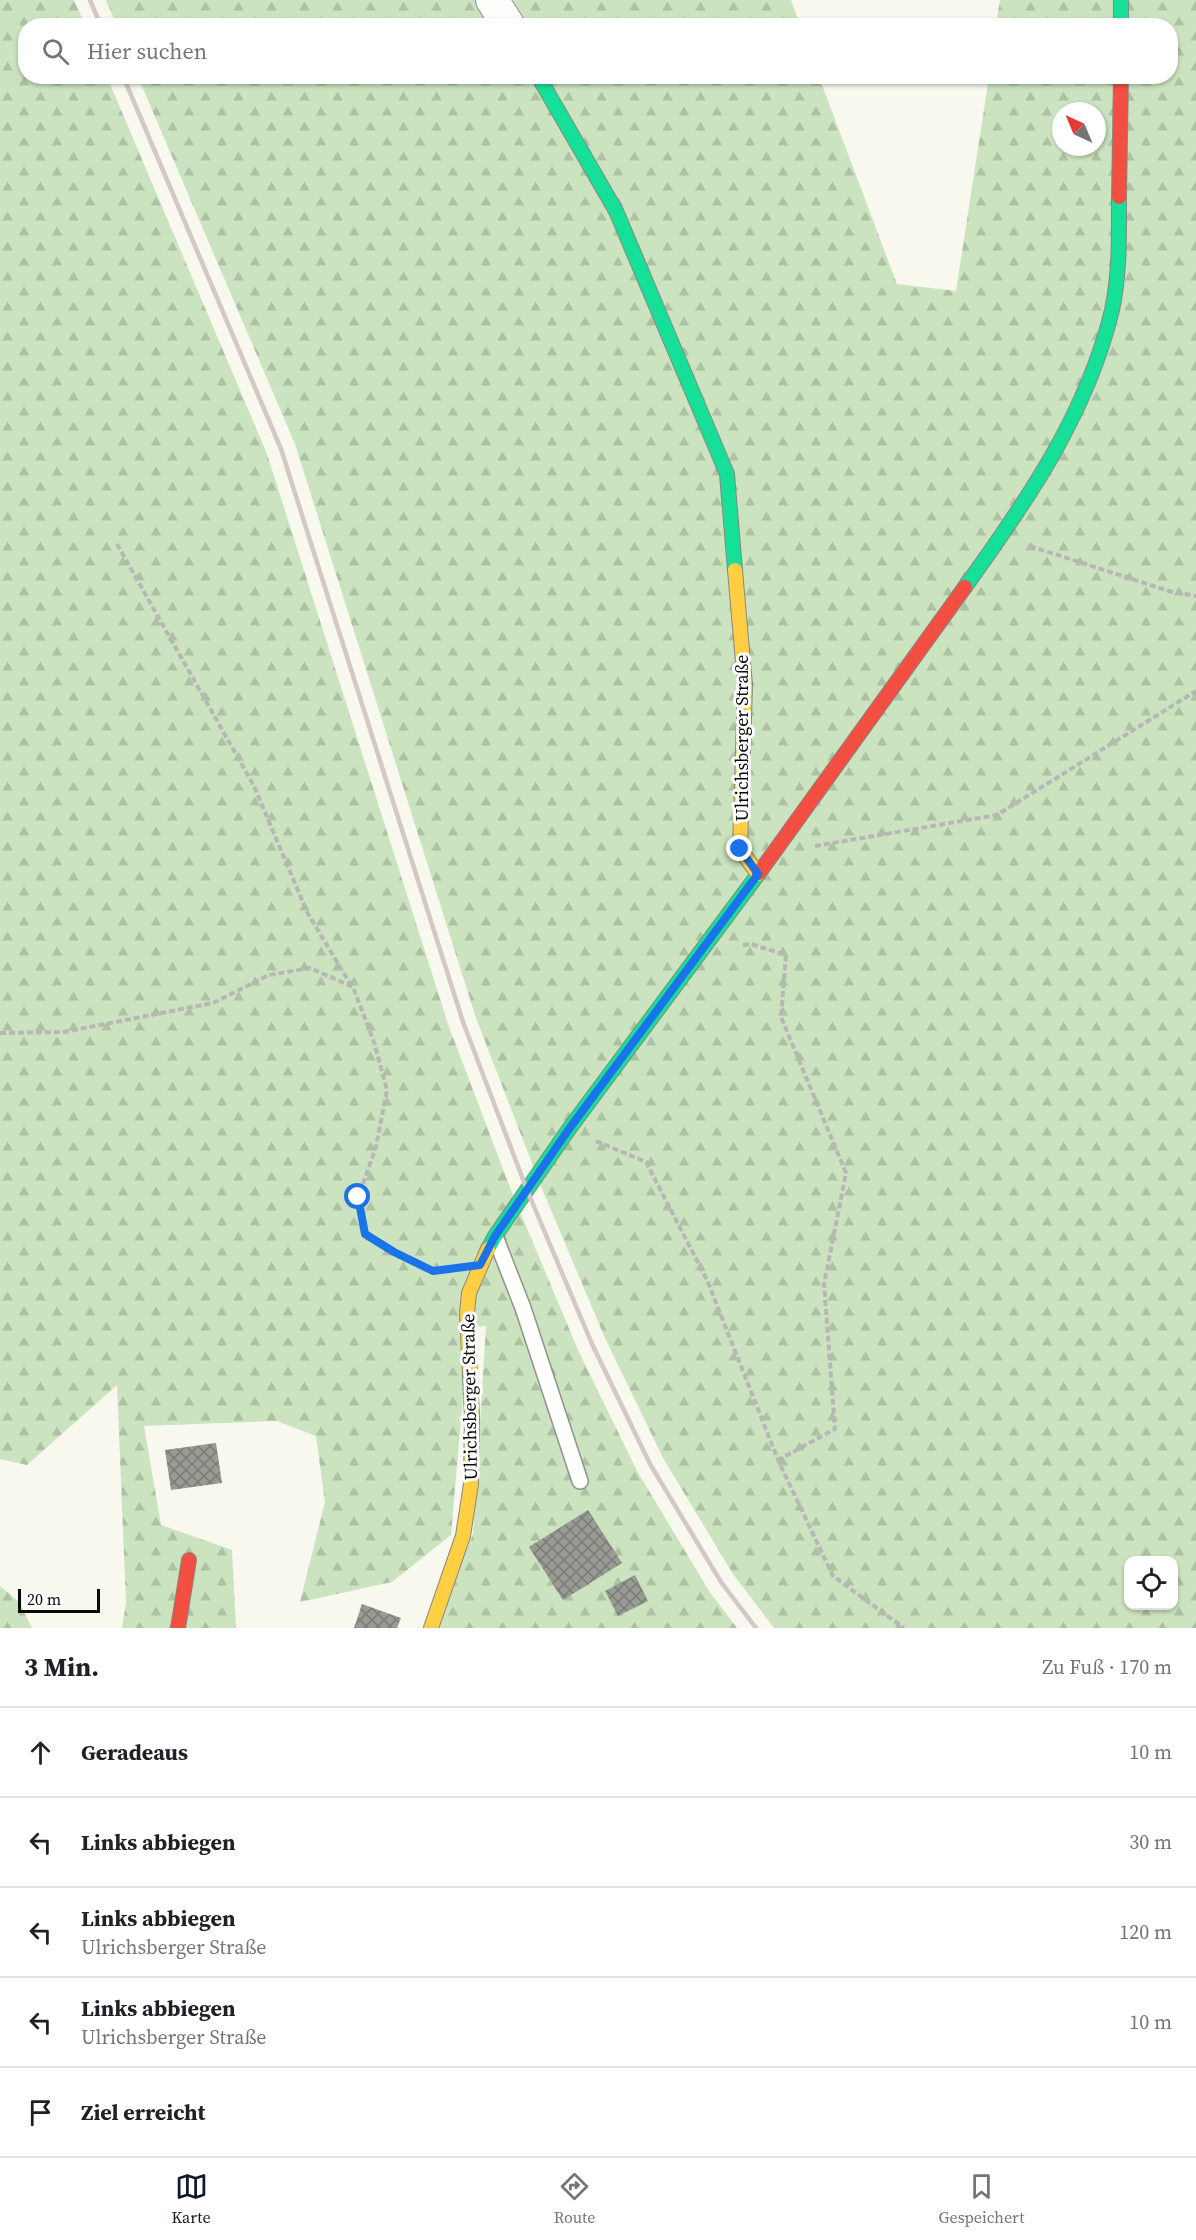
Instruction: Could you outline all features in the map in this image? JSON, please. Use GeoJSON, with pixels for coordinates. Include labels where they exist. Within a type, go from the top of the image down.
{"type":"FeatureCollection","features":[{"type":"Feature","properties":{"kind":"street"},"geometry":{"type":"LineString","coordinates":[[492,0],[504,18]]}},
{"type":"Feature","properties":{"kind":"street"},"geometry":{"type":"LineString","coordinates":[[1121,0],[1121,18]]}},
{"type":"Feature","properties":{"kind":"street","name":"Ulrichsberger Straße"},"geometry":{"type":"LineString","coordinates":[[431,1628],[463,1536],[471,1484],[472,1417],[467,1313],[469,1293],[480,1265],[495,1236],[569,1129],[758,874],[740,849],[745,685],[727,474],[616,211],[543,84]]}},
{"type":"Feature","properties":{"kind":"street"},"geometry":{"type":"LineString","coordinates":[[758,874],[1001,537],[1042,474],[1075,416],[1102,344],[1112,309],[1118,269],[1121,84]]}},
{"type":"Feature","properties":{"kind":"street"},"geometry":{"type":"LineString","coordinates":[[178,1628],[189,1560]]}},
{"type":"Feature","properties":{"kind":"lane"},"geometry":{"type":"LineString","coordinates":[[495,1236],[523,1308],[580,1482]]}},
{"type":"Feature","properties":{"kind":"path"},"geometry":{"type":"LineString","coordinates":[[1001,537],[1173,592],[1196,596]]}},
{"type":"Feature","properties":{"kind":"path"},"geometry":{"type":"LineString","coordinates":[[117,544],[254,786],[307,912],[353,987],[374,1042],[387,1090],[376,1147],[358,1197],[365,1234],[394,1252],[433,1271],[480,1265]]}},
{"type":"Feature","properties":{"kind":"path"},"geometry":{"type":"LineString","coordinates":[[772,854],[997,815],[1196,691]]}},
{"type":"Feature","properties":{"kind":"path"},"geometry":{"type":"LineString","coordinates":[[699,953],[751,944],[786,955],[781,1017],[846,1173],[824,1284],[835,1429],[778,1460]]}},
{"type":"Feature","properties":{"kind":"path"},"geometry":{"type":"LineString","coordinates":[[0,1033],[64,1032],[213,1004],[268,975],[310,968],[353,987]]}},
{"type":"Feature","properties":{"kind":"path"},"geometry":{"type":"LineString","coordinates":[[569,1129],[646,1162],[707,1280],[778,1460],[833,1576],[904,1628]]}},
{"type":"Feature","properties":{"kind":"green space"},"geometry":{"type":"Polygon","coordinates":[[[0,0],[74,0],[82,18],[18,18],[18,84],[110,84],[267,454],[449,1027],[513,1195],[578,1350],[637,1471],[709,1591],[737,1628],[436,1628],[473,1534],[486,1326],[469,1327],[451,1535],[392,1582],[300,1602],[325,1502],[316,1436],[277,1421],[144,1426],[161,1525],[232,1550],[236,1628],[122,1628],[126,1602],[117,1385],[27,1465],[0,1459],[0,0]]]}},
{"type":"Feature","properties":{"kind":"green space"},"geometry":{"type":"Polygon","coordinates":[[[106,0],[791,0],[797,18],[114,18],[106,0]]]}},
{"type":"Feature","properties":{"kind":"green space"},"geometry":{"type":"Polygon","coordinates":[[[1000,0],[1196,0],[1196,1628],[774,1628],[733,1574],[663,1458],[605,1338],[540,1184],[476,1018],[295,444],[141,84],[822,84],[897,284],[956,291],[988,84],[1178,84],[1178,18],[997,18],[1000,0]]]}},
{"type":"Feature","properties":{"kind":"green space"},"geometry":{"type":"Polygon","coordinates":[[[0,1586],[19,1602],[32,1628],[0,1628],[0,1586]]]}},
{"type":"Feature","properties":{"kind":"building"},"geometry":{"type":"Polygon","coordinates":[[[216,1443],[222,1483],[171,1490],[165,1450],[216,1443]]]}},
{"type":"Feature","properties":{"kind":"building"},"geometry":{"type":"Polygon","coordinates":[[[588,1510],[622,1563],[563,1600],[529,1547],[588,1510]]]}},
{"type":"Feature","properties":{"kind":"building"},"geometry":{"type":"Polygon","coordinates":[[[635,1575],[648,1601],[618,1616],[605,1591],[635,1575]]]}},
{"type":"Feature","properties":{"kind":"building"},"geometry":{"type":"Polygon","coordinates":[[[362,1604],[401,1618],[397,1628],[354,1628],[362,1604]]]}},
{"type":"Feature","properties":{"kind":"railway"},"geometry":{"type":"LineString","coordinates":[[90,0],[98,18]]}},
{"type":"Feature","properties":{"kind":"railway"},"geometry":{"type":"LineString","coordinates":[[126,84],[281,449],[463,1022],[527,1190],[592,1344],[650,1464],[721,1582],[756,1628]]}},
{"type":"Feature","properties":{"kind":"traffic: fast"},"geometry":{"type":"LineString","coordinates":[[1121,0],[1121,18]]}},
{"type":"Feature","properties":{"kind":"traffic: fast"},"geometry":{"type":"LineString","coordinates":[[543,84],[616,211],[727,474],[735,570]]}},
{"type":"Feature","properties":{"kind":"traffic: fast"},"geometry":{"type":"LineString","coordinates":[[965,587],[1032,489],[1071,421],[1087,385],[1101,348],[1115,296],[1119,197]]}},
{"type":"Feature","properties":{"kind":"traffic: fast"},"geometry":{"type":"LineString","coordinates":[[488,1249],[569,1129],[759,873]]}},
{"type":"Feature","properties":{"kind":"traffic: slow"},"geometry":{"type":"LineString","coordinates":[[735,570],[745,685],[740,849],[758,874]]}},
{"type":"Feature","properties":{"kind":"traffic: slow"},"geometry":{"type":"LineString","coordinates":[[431,1628],[463,1536],[471,1484],[472,1417],[467,1313],[469,1293],[488,1249]]}},
{"type":"Feature","properties":{"kind":"traffic: jam"},"geometry":{"type":"LineString","coordinates":[[1119,197],[1121,84]]}},
{"type":"Feature","properties":{"kind":"traffic: jam"},"geometry":{"type":"LineString","coordinates":[[759,873],[965,587]]}},
{"type":"Feature","properties":{"kind":"traffic: jam"},"geometry":{"type":"LineString","coordinates":[[178,1628],[189,1560]]}},
{"type":"Feature","properties":{"kind":"route"},"geometry":{"type":"LineString","coordinates":[[358,1197],[365,1234],[394,1252],[433,1271],[480,1265],[495,1236],[569,1129],[758,874],[740,849]]}}]}
